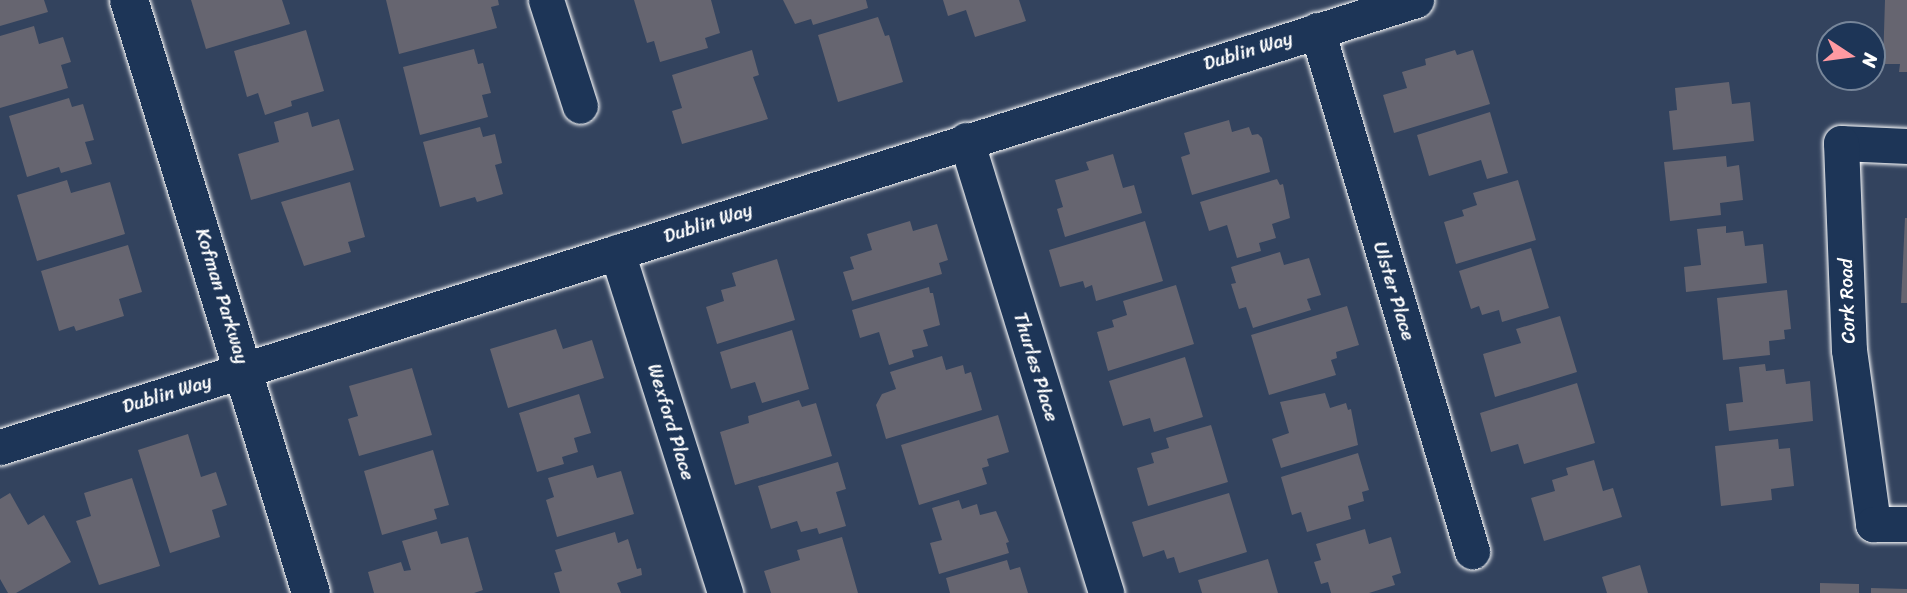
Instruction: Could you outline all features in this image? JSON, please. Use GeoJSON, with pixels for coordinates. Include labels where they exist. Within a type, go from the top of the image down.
{"type":"FeatureCollection","features":[{"type":"Feature","properties":{"kind":"street","name":"Kofman Parkway"},"geometry":{"type":"LineString","coordinates":[[129,0],[245,370],[311,593]]}},
{"type":"Feature","properties":{"kind":"street"},"geometry":{"type":"LineString","coordinates":[[546,0],[580,106]]}},
{"type":"Feature","properties":{"kind":"street","name":"Dublin Way"},"geometry":{"type":"LineString","coordinates":[[0,447],[1416,0]]}},
{"type":"Feature","properties":{"kind":"street","name":"Ulster Place"},"geometry":{"type":"LineString","coordinates":[[1317,30],[1472,551]]}},
{"type":"Feature","properties":{"kind":"street","name":"Thurles Place"},"geometry":{"type":"LineString","coordinates":[[966,140],[1106,593]]}},
{"type":"Feature","properties":{"kind":"street","name":"Cork Road"},"geometry":{"type":"LineString","coordinates":[[1890,524],[1849,350],[1840,143],[1907,146]]}},
{"type":"Feature","properties":{"kind":"street","name":"Wexford Place"},"geometry":{"type":"LineString","coordinates":[[617,252],[725,593]]}},
{"type":"Feature","properties":{"kind":"building"},"geometry":{"type":"Polygon","coordinates":[[[0,0],[44,0],[48,12],[0,26],[0,0]]]}},
{"type":"Feature","properties":{"kind":"building"},"geometry":{"type":"Polygon","coordinates":[[[191,0],[282,0],[290,24],[206,49],[191,0]]]}},
{"type":"Feature","properties":{"kind":"building"},"geometry":{"type":"Polygon","coordinates":[[[386,0],[498,0],[499,5],[491,7],[497,28],[399,54],[386,0]]]}},
{"type":"Feature","properties":{"kind":"building"},"geometry":{"type":"Polygon","coordinates":[[[634,0],[711,0],[720,33],[705,38],[708,48],[660,62],[654,41],[647,43],[634,0]]]}},
{"type":"Feature","properties":{"kind":"building"},"geometry":{"type":"Polygon","coordinates":[[[783,0],[866,0],[868,8],[813,25],[811,19],[795,24],[783,0]]]}},
{"type":"Feature","properties":{"kind":"building"},"geometry":{"type":"Polygon","coordinates":[[[943,0],[1019,0],[1026,21],[975,37],[966,10],[948,16],[943,0]]]}},
{"type":"Feature","properties":{"kind":"building"},"geometry":{"type":"Polygon","coordinates":[[[1885,0],[1907,0],[1907,72],[1899,72],[1900,64],[1886,64],[1885,0]]]}},
{"type":"Feature","properties":{"kind":"building"},"geometry":{"type":"Polygon","coordinates":[[[878,17],[885,36],[889,35],[903,82],[838,102],[818,35],[878,17]]]}},
{"type":"Feature","properties":{"kind":"building"},"geometry":{"type":"Polygon","coordinates":[[[34,26],[39,44],[63,37],[71,62],[61,65],[68,88],[0,108],[0,36],[34,26]]]}},
{"type":"Feature","properties":{"kind":"building"},"geometry":{"type":"Polygon","coordinates":[[[306,30],[324,91],[291,101],[292,106],[265,115],[258,93],[247,97],[234,51],[306,30]]]}},
{"type":"Feature","properties":{"kind":"building"},"geometry":{"type":"Polygon","coordinates":[[[474,49],[478,64],[483,63],[491,93],[482,95],[488,117],[420,135],[403,67],[474,49]]]}},
{"type":"Feature","properties":{"kind":"building"},"geometry":{"type":"Polygon","coordinates":[[[752,50],[759,75],[753,77],[768,119],[682,144],[672,111],[682,108],[672,75],[752,50]]]}},
{"type":"Feature","properties":{"kind":"building"},"geometry":{"type":"Polygon","coordinates":[[[1455,50],[1457,55],[1473,50],[1490,104],[1394,133],[1383,95],[1407,88],[1402,72],[1426,65],[1425,59],[1455,50]]]}},
{"type":"Feature","properties":{"kind":"building"},"geometry":{"type":"Polygon","coordinates":[[[1729,82],[1732,104],[1750,102],[1754,141],[1673,150],[1669,111],[1677,110],[1675,88],[1729,82]]]}},
{"type":"Feature","properties":{"kind":"building"},"geometry":{"type":"Polygon","coordinates":[[[69,98],[72,107],[83,104],[94,140],[85,142],[92,164],[61,173],[59,167],[27,177],[9,116],[69,98]]]}},
{"type":"Feature","properties":{"kind":"building"},"geometry":{"type":"Polygon","coordinates":[[[308,112],[312,127],[339,119],[354,170],[251,200],[238,154],[279,142],[274,122],[308,112]]]}},
{"type":"Feature","properties":{"kind":"building"},"geometry":{"type":"Polygon","coordinates":[[[1490,112],[1508,173],[1487,179],[1481,160],[1429,176],[1417,135],[1490,112]]]}},
{"type":"Feature","properties":{"kind":"building"},"geometry":{"type":"Polygon","coordinates":[[[1229,120],[1232,132],[1249,127],[1252,135],[1258,134],[1262,138],[1270,172],[1192,195],[1181,157],[1190,154],[1184,133],[1229,120]]]}},
{"type":"Feature","properties":{"kind":"building"},"geometry":{"type":"Polygon","coordinates":[[[480,127],[483,137],[495,134],[502,163],[495,165],[503,194],[477,202],[475,197],[440,207],[423,142],[480,127]]]}},
{"type":"Feature","properties":{"kind":"building"},"geometry":{"type":"Polygon","coordinates":[[[1113,154],[1123,188],[1134,185],[1142,213],[1065,237],[1057,209],[1063,207],[1055,180],[1089,170],[1086,162],[1113,154]]]}},
{"type":"Feature","properties":{"kind":"building"},"geometry":{"type":"Polygon","coordinates":[[[1726,156],[1727,167],[1739,165],[1743,200],[1720,203],[1721,215],[1670,221],[1664,162],[1726,156]]]}},
{"type":"Feature","properties":{"kind":"building"},"geometry":{"type":"Polygon","coordinates":[[[1277,179],[1280,185],[1283,184],[1290,218],[1272,224],[1276,238],[1259,243],[1261,251],[1237,258],[1227,225],[1209,231],[1200,202],[1277,179]]]}},
{"type":"Feature","properties":{"kind":"building"},"geometry":{"type":"Polygon","coordinates":[[[67,180],[71,193],[110,182],[125,234],[37,261],[17,195],[67,180]]]}},
{"type":"Feature","properties":{"kind":"building"},"geometry":{"type":"Polygon","coordinates":[[[1518,180],[1536,240],[1456,264],[1444,222],[1464,216],[1462,210],[1477,205],[1473,193],[1518,180]]]}},
{"type":"Feature","properties":{"kind":"building"},"geometry":{"type":"Polygon","coordinates":[[[350,182],[365,237],[348,242],[351,252],[304,266],[281,202],[350,182]]]}},
{"type":"Feature","properties":{"kind":"building"},"geometry":{"type":"Polygon","coordinates":[[[1905,218],[1907,303],[1901,303],[1905,218]]]}},
{"type":"Feature","properties":{"kind":"building"},"geometry":{"type":"Polygon","coordinates":[[[910,221],[913,231],[937,224],[948,260],[939,263],[942,274],[852,301],[843,272],[854,269],[850,257],[872,250],[867,234],[910,221]]]}},
{"type":"Feature","properties":{"kind":"building"},"geometry":{"type":"Polygon","coordinates":[[[1145,221],[1163,281],[1096,301],[1092,285],[1085,288],[1083,281],[1060,287],[1049,250],[1145,221]]]}},
{"type":"Feature","properties":{"kind":"building"},"geometry":{"type":"Polygon","coordinates":[[[1726,226],[1726,233],[1743,231],[1745,246],[1763,244],[1767,283],[1686,292],[1684,267],[1701,265],[1697,229],[1726,226]]]}},
{"type":"Feature","properties":{"kind":"building"},"geometry":{"type":"Polygon","coordinates":[[[128,245],[142,292],[119,299],[124,316],[76,331],[74,326],[59,331],[41,271],[128,245]]]}},
{"type":"Feature","properties":{"kind":"building"},"geometry":{"type":"Polygon","coordinates":[[[1531,248],[1549,308],[1502,322],[1499,310],[1482,315],[1479,306],[1471,309],[1459,271],[1531,248]]]}},
{"type":"Feature","properties":{"kind":"building"},"geometry":{"type":"Polygon","coordinates":[[[1280,252],[1284,265],[1309,258],[1321,295],[1307,299],[1311,310],[1253,328],[1246,307],[1239,309],[1231,284],[1236,283],[1231,267],[1280,252]]]}},
{"type":"Feature","properties":{"kind":"building"},"geometry":{"type":"Polygon","coordinates":[[[777,259],[795,320],[717,344],[706,307],[724,301],[721,290],[736,286],[732,273],[777,259]]]}},
{"type":"Feature","properties":{"kind":"building"},"geometry":{"type":"Polygon","coordinates":[[[1176,285],[1194,344],[1108,371],[1097,332],[1114,327],[1112,320],[1127,315],[1123,301],[1176,285]]]}},
{"type":"Feature","properties":{"kind":"building"},"geometry":{"type":"Polygon","coordinates":[[[929,287],[930,293],[933,293],[940,325],[923,330],[928,346],[912,350],[914,357],[889,365],[879,332],[860,338],[852,310],[929,287]]]}},
{"type":"Feature","properties":{"kind":"building"},"geometry":{"type":"Polygon","coordinates":[[[1787,290],[1791,329],[1784,330],[1785,339],[1769,341],[1770,355],[1723,360],[1717,298],[1787,290]]]}},
{"type":"Feature","properties":{"kind":"building"},"geometry":{"type":"Polygon","coordinates":[[[1347,306],[1359,345],[1336,352],[1337,358],[1331,360],[1336,375],[1269,395],[1251,335],[1347,306]]]}},
{"type":"Feature","properties":{"kind":"building"},"geometry":{"type":"Polygon","coordinates":[[[1560,316],[1577,372],[1495,397],[1483,354],[1521,343],[1516,329],[1560,316]]]}},
{"type":"Feature","properties":{"kind":"building"},"geometry":{"type":"Polygon","coordinates":[[[556,329],[563,349],[592,340],[604,378],[508,408],[490,349],[556,329]]]}},
{"type":"Feature","properties":{"kind":"building"},"geometry":{"type":"Polygon","coordinates":[[[792,330],[809,389],[762,403],[755,382],[731,389],[720,352],[792,330]]]}},
{"type":"Feature","properties":{"kind":"building"},"geometry":{"type":"Polygon","coordinates":[[[942,356],[946,370],[963,365],[965,374],[971,372],[982,410],[886,439],[876,405],[882,394],[896,389],[890,372],[942,356]]]}},
{"type":"Feature","properties":{"kind":"building"},"geometry":{"type":"Polygon","coordinates":[[[1185,357],[1203,417],[1154,432],[1150,418],[1123,426],[1109,381],[1185,357]]]}},
{"type":"Feature","properties":{"kind":"building"},"geometry":{"type":"Polygon","coordinates":[[[1765,364],[1766,371],[1784,369],[1786,384],[1810,381],[1813,421],[1729,431],[1726,404],[1743,402],[1739,367],[1765,364]]]}},
{"type":"Feature","properties":{"kind":"building"},"geometry":{"type":"Polygon","coordinates":[[[412,368],[432,435],[359,456],[348,419],[358,416],[349,386],[412,368]]]}},
{"type":"Feature","properties":{"kind":"building"},"geometry":{"type":"Polygon","coordinates":[[[1577,383],[1595,443],[1524,464],[1518,444],[1491,452],[1480,413],[1577,383]]]}},
{"type":"Feature","properties":{"kind":"building"},"geometry":{"type":"Polygon","coordinates":[[[1325,393],[1330,408],[1346,403],[1348,410],[1351,409],[1358,445],[1281,468],[1272,439],[1289,433],[1280,402],[1325,393]]]}},
{"type":"Feature","properties":{"kind":"building"},"geometry":{"type":"Polygon","coordinates":[[[579,394],[591,433],[574,438],[578,452],[562,457],[564,464],[537,472],[519,413],[579,394]]]}},
{"type":"Feature","properties":{"kind":"building"},"geometry":{"type":"Polygon","coordinates":[[[799,400],[802,407],[816,403],[832,456],[735,485],[720,432],[749,423],[748,416],[799,400]]]}},
{"type":"Feature","properties":{"kind":"building"},"geometry":{"type":"Polygon","coordinates":[[[998,415],[1009,452],[987,459],[989,466],[982,468],[987,484],[919,505],[901,445],[998,415]]]}},
{"type":"Feature","properties":{"kind":"building"},"geometry":{"type":"Polygon","coordinates":[[[1211,425],[1228,482],[1148,506],[1137,468],[1154,463],[1151,453],[1169,448],[1166,438],[1211,425]]]}},
{"type":"Feature","properties":{"kind":"building"},"geometry":{"type":"Polygon","coordinates":[[[188,434],[201,477],[216,472],[227,505],[212,510],[220,537],[170,553],[138,450],[188,434]]]}},
{"type":"Feature","properties":{"kind":"building"},"geometry":{"type":"Polygon","coordinates":[[[1778,439],[1779,449],[1790,448],[1794,486],[1771,489],[1772,500],[1721,506],[1715,446],[1778,439]]]}},
{"type":"Feature","properties":{"kind":"building"},"geometry":{"type":"Polygon","coordinates":[[[433,450],[449,505],[434,509],[437,519],[382,535],[364,471],[433,450]]]}},
{"type":"Feature","properties":{"kind":"building"},"geometry":{"type":"Polygon","coordinates":[[[1358,453],[1369,490],[1362,492],[1364,501],[1348,506],[1351,519],[1307,532],[1301,512],[1292,515],[1281,477],[1358,453]]]}},
{"type":"Feature","properties":{"kind":"building"},"geometry":{"type":"Polygon","coordinates":[[[1594,460],[1603,491],[1613,488],[1622,517],[1544,541],[1531,498],[1555,491],[1552,480],[1568,475],[1566,468],[1594,460]]]}},
{"type":"Feature","properties":{"kind":"building"},"geometry":{"type":"Polygon","coordinates":[[[838,462],[846,489],[836,492],[846,526],[819,534],[817,528],[801,532],[797,521],[771,529],[758,486],[838,462]]]}},
{"type":"Feature","properties":{"kind":"building"},"geometry":{"type":"Polygon","coordinates":[[[593,465],[597,478],[621,471],[634,514],[557,537],[546,500],[554,497],[548,478],[593,465]]]}},
{"type":"Feature","properties":{"kind":"building"},"geometry":{"type":"Polygon","coordinates":[[[132,478],[160,566],[99,585],[76,521],[91,516],[84,493],[132,478]]]}},
{"type":"Feature","properties":{"kind":"building"},"geometry":{"type":"Polygon","coordinates":[[[10,493],[28,525],[44,515],[71,562],[16,593],[8,593],[0,579],[0,499],[10,493]]]}},
{"type":"Feature","properties":{"kind":"building"},"geometry":{"type":"Polygon","coordinates":[[[1229,493],[1247,552],[1179,573],[1174,557],[1167,559],[1164,550],[1143,557],[1132,522],[1229,493]]]}},
{"type":"Feature","properties":{"kind":"building"},"geometry":{"type":"Polygon","coordinates":[[[959,500],[962,509],[977,504],[980,515],[996,511],[1009,542],[1006,543],[1009,553],[939,574],[930,543],[942,540],[932,508],[959,500]]]}},
{"type":"Feature","properties":{"kind":"building"},"geometry":{"type":"Polygon","coordinates":[[[1365,529],[1369,544],[1391,537],[1401,573],[1392,576],[1395,585],[1369,593],[1331,593],[1328,582],[1321,584],[1314,562],[1321,560],[1316,544],[1365,529]]]}},
{"type":"Feature","properties":{"kind":"building"},"geometry":{"type":"Polygon","coordinates":[[[437,531],[441,544],[468,537],[483,590],[474,593],[374,593],[368,572],[401,562],[404,571],[411,570],[402,541],[437,531]]]}},
{"type":"Feature","properties":{"kind":"building"},"geometry":{"type":"Polygon","coordinates":[[[615,532],[618,543],[628,539],[637,569],[641,568],[642,575],[617,583],[621,593],[560,593],[554,573],[562,571],[555,550],[615,532]]]}},
{"type":"Feature","properties":{"kind":"building"},"geometry":{"type":"Polygon","coordinates":[[[842,537],[858,593],[771,593],[764,571],[800,560],[797,550],[842,537]]]}},
{"type":"Feature","properties":{"kind":"building"},"geometry":{"type":"Polygon","coordinates":[[[1268,559],[1278,593],[1202,593],[1198,580],[1268,559]]]}},
{"type":"Feature","properties":{"kind":"building"},"geometry":{"type":"Polygon","coordinates":[[[1007,560],[1010,570],[1020,567],[1028,593],[950,593],[946,578],[1007,560]]]}},
{"type":"Feature","properties":{"kind":"building"},"geometry":{"type":"Polygon","coordinates":[[[1640,565],[1648,593],[1607,593],[1602,577],[1640,565]]]}},
{"type":"Feature","properties":{"kind":"building"},"geometry":{"type":"Polygon","coordinates":[[[1820,583],[1859,584],[1859,593],[1820,593],[1820,583]]]}},
{"type":"Feature","properties":{"kind":"building"},"geometry":{"type":"Polygon","coordinates":[[[1871,588],[1907,589],[1907,593],[1871,593],[1871,588]]]}}]}
